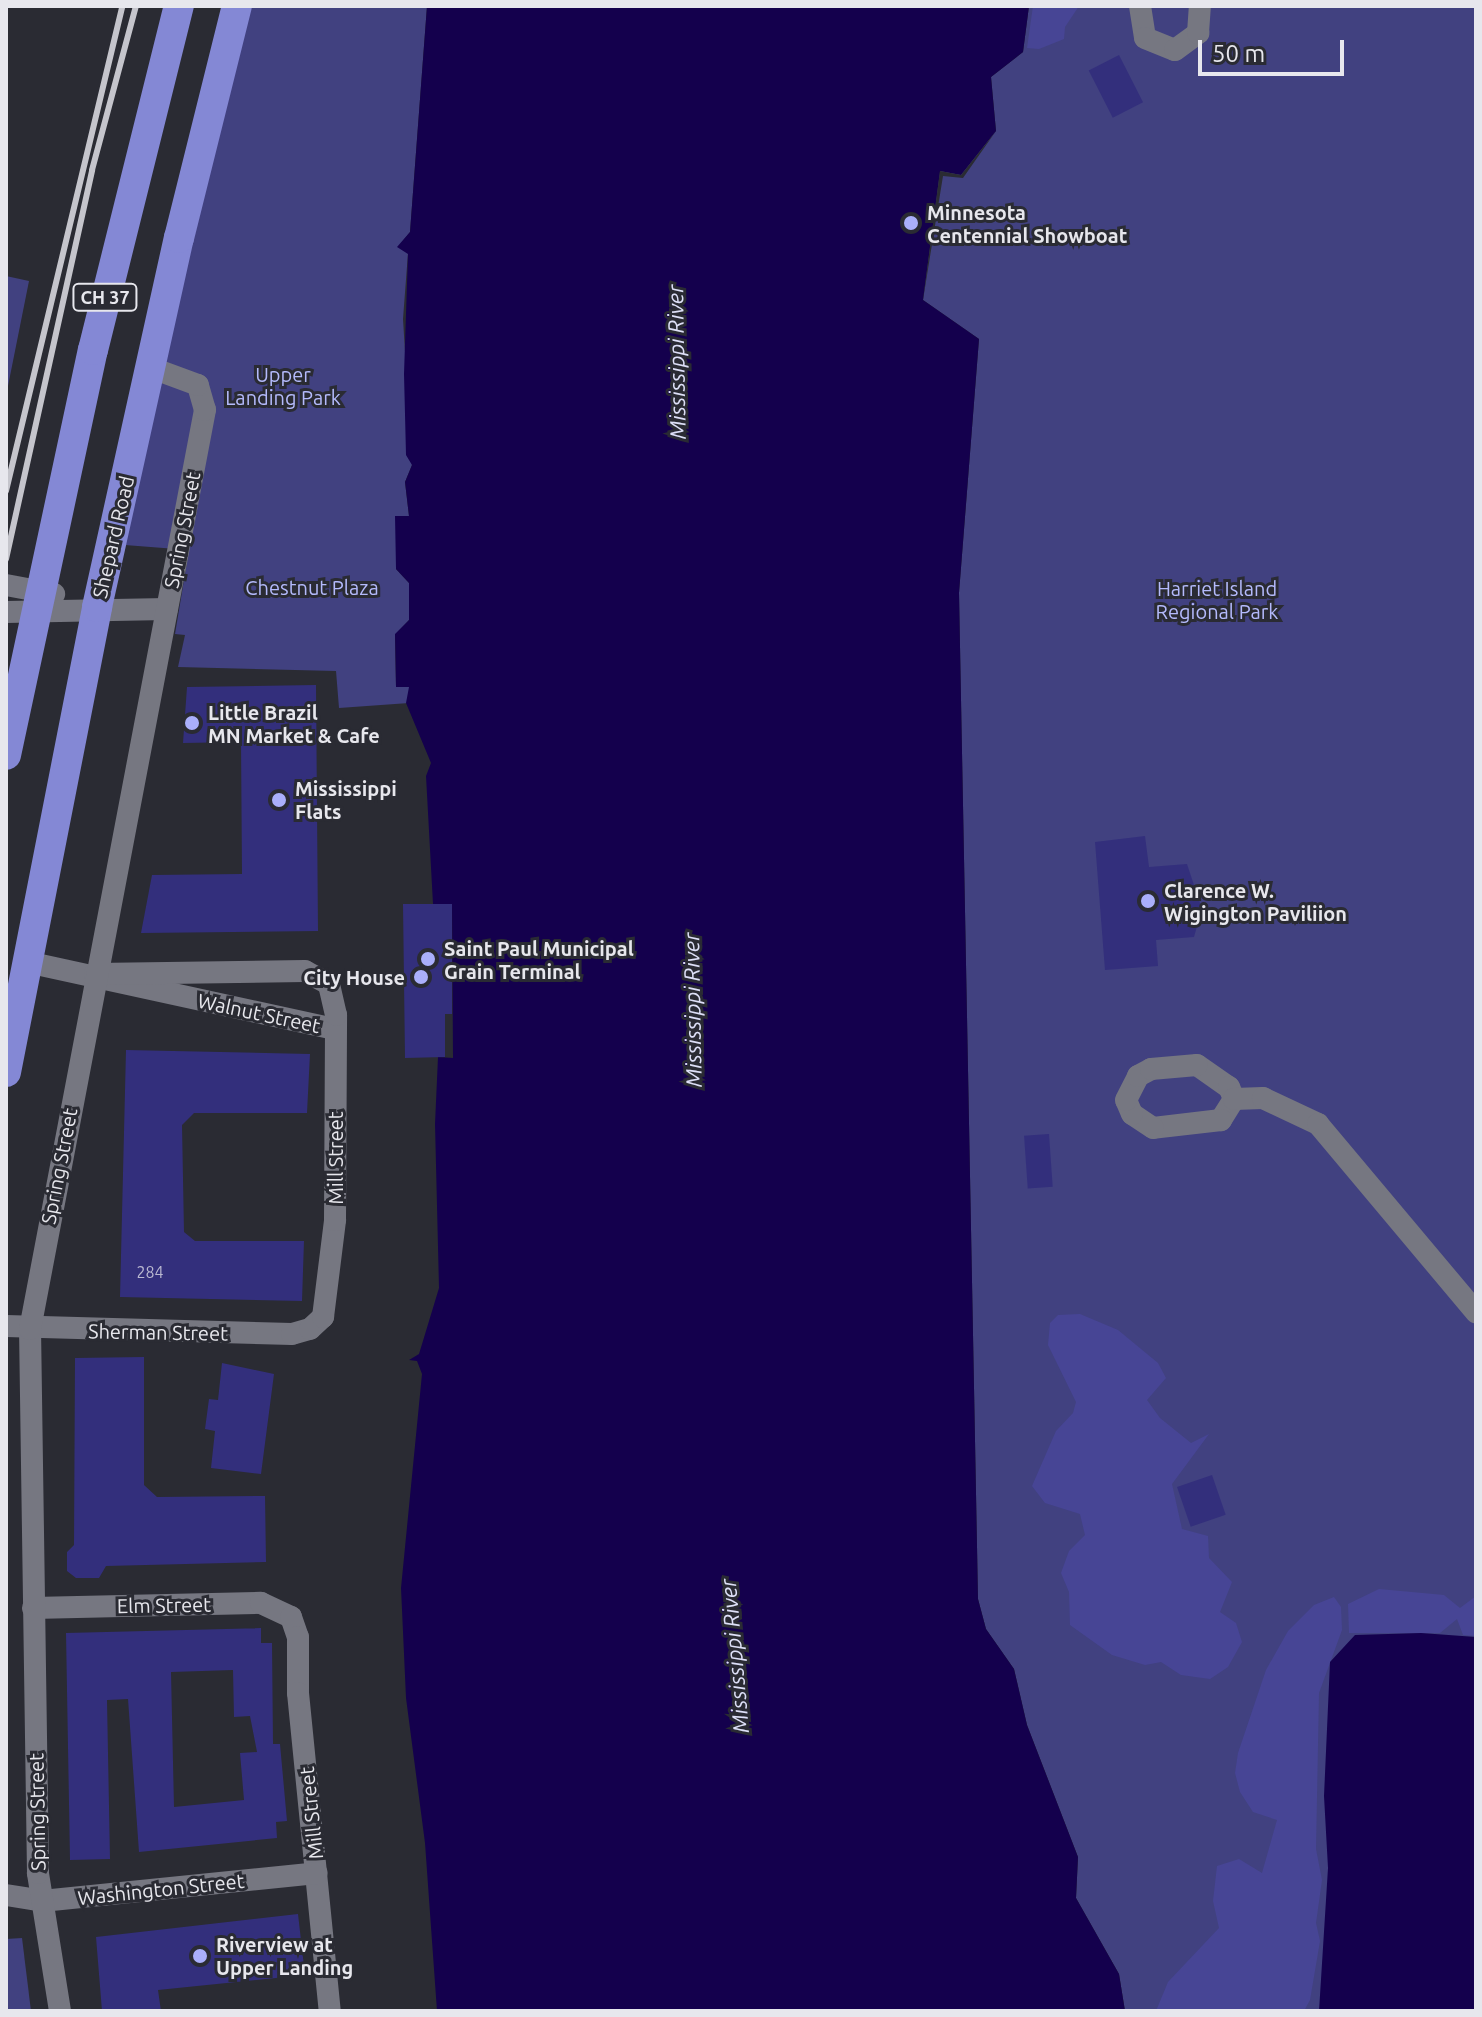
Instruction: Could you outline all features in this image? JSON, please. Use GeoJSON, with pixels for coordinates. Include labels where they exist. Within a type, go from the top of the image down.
{"type":"FeatureCollection","features":[{"type":"Feature","properties":{"kind":"highway","name":"CH 37"},"geometry":{"type":"LineString","coordinates":[[6,755],[26,605],[179,6]]}},
{"type":"Feature","properties":{"kind":"highway","name":"Shepard Road"},"geometry":{"type":"LineString","coordinates":[[6,1072],[97,607],[149,367],[237,6]]}},
{"type":"Feature","properties":{"kind":"street"},"geometry":{"type":"LineString","coordinates":[[1140,6],[1145,38],[1175,50],[1198,33],[1200,6]]}},
{"type":"Feature","properties":{"kind":"street","name":"Spring Street"},"geometry":{"type":"LineString","coordinates":[[60,2011],[42,1901],[33,1608],[30,1329],[205,397],[190,378],[149,367]]}},
{"type":"Feature","properties":{"kind":"street"},"geometry":{"type":"LineString","coordinates":[[6,585],[26,605],[167,609]]}},
{"type":"Feature","properties":{"kind":"street","name":"Walnut Street"},"geometry":{"type":"LineString","coordinates":[[27,962],[95,974],[335,1029],[334,995],[329,984],[305,971],[95,974]]}},
{"type":"Feature","properties":{"kind":"street","name":"Mill Street"},"geometry":{"type":"LineString","coordinates":[[310,1329],[323,1317],[335,1220],[335,1029]]}},
{"type":"Feature","properties":{"kind":"street"},"geometry":{"type":"LineString","coordinates":[[1234,1099],[1263,1098],[1318,1124],[1476,1312]]}},
{"type":"Feature","properties":{"kind":"street","name":"Sherman Street"},"geometry":{"type":"LineString","coordinates":[[6,1326],[292,1334],[310,1329]]}},
{"type":"Feature","properties":{"kind":"street","name":"Elm Street"},"geometry":{"type":"LineString","coordinates":[[33,1608],[261,1603],[291,1617]]}},
{"type":"Feature","properties":{"kind":"street","name":"Mill Street"},"geometry":{"type":"LineString","coordinates":[[291,1617],[298,1637],[330,2011]]}},
{"type":"Feature","properties":{"kind":"street","name":"Washington Street"},"geometry":{"type":"LineString","coordinates":[[6,1895],[42,1901],[317,1873]]}},
{"type":"Feature","properties":{"kind":"green space","name":"Upper Landing Park"},"geometry":{"type":"Polygon","coordinates":[[[251,6],[427,6],[410,232],[402,242],[408,253],[403,319],[412,465],[405,482],[409,516],[396,516],[396,569],[409,583],[409,620],[395,635],[396,687],[409,687],[409,703],[339,708],[336,671],[178,667],[185,635],[175,634],[189,550],[125,545],[155,396],[251,6]]]}},
{"type":"Feature","properties":{"kind":"green space","name":"Harriet Island Regional Park"},"geometry":{"type":"Polygon","coordinates":[[[1029,6],[1476,6],[1476,2011],[1125,2011],[1119,1974],[1076,1898],[1078,1857],[1027,1725],[1014,1669],[986,1629],[978,1599],[959,593],[979,339],[923,300],[940,171],[996,131],[991,77],[1023,52],[1029,6]]]}},
{"type":"Feature","properties":{"kind":"green space"},"geometry":{"type":"Polygon","coordinates":[[[6,276],[29,281],[6,396],[6,276]]]}},
{"type":"Feature","properties":{"kind":"green space"},"geometry":{"type":"Polygon","coordinates":[[[22,1938],[31,2011],[6,2011],[6,1939],[22,1938]]]}},
{"type":"Feature","properties":{"kind":"shaded area"},"geometry":{"type":"Polygon","coordinates":[[[1033,6],[1079,6],[1065,27],[1064,39],[1039,49],[1027,48],[1033,6]]]}},
{"type":"Feature","properties":{"kind":"shaded area"},"geometry":{"type":"Polygon","coordinates":[[[1080,1314],[1118,1330],[1158,1363],[1166,1378],[1147,1400],[1160,1418],[1191,1443],[1209,1434],[1172,1484],[1182,1529],[1208,1536],[1209,1558],[1232,1582],[1220,1612],[1236,1623],[1242,1642],[1228,1667],[1210,1679],[1181,1675],[1161,1662],[1145,1665],[1112,1655],[1070,1625],[1069,1592],[1061,1573],[1069,1551],[1085,1535],[1080,1514],[1045,1503],[1032,1486],[1056,1431],[1073,1413],[1076,1402],[1048,1345],[1050,1323],[1058,1315],[1080,1314]]]}},
{"type":"Feature","properties":{"kind":"shaded area"},"geometry":{"type":"Polygon","coordinates":[[[1379,1589],[1444,1595],[1460,1608],[1476,1596],[1476,1636],[1463,1635],[1457,1619],[1440,1633],[1349,1633],[1348,1604],[1379,1589]]]}},
{"type":"Feature","properties":{"kind":"shaded area"},"geometry":{"type":"Polygon","coordinates":[[[1334,1597],[1341,1607],[1342,1630],[1319,1693],[1316,1849],[1322,1880],[1316,1923],[1320,1941],[1310,2000],[1304,2011],[1156,2011],[1168,1982],[1219,1928],[1213,1901],[1217,1866],[1239,1859],[1262,1873],[1277,1820],[1253,1812],[1240,1792],[1235,1773],[1238,1753],[1266,1670],[1288,1631],[1314,1605],[1334,1597]]]}},
{"type":"Feature","properties":{"kind":"water","name":"Mississippi River"},"geometry":{"type":"Polygon","coordinates":[[[427,6],[1029,6],[1023,52],[991,77],[996,131],[961,175],[940,171],[923,300],[979,339],[959,593],[978,1599],[986,1629],[1014,1669],[1027,1725],[1078,1857],[1076,1898],[1119,1974],[1125,2011],[437,2011],[425,1843],[406,1698],[401,1588],[422,1374],[417,1361],[409,1360],[419,1354],[439,1288],[435,1124],[438,1057],[453,1058],[452,904],[433,904],[426,776],[431,763],[406,703],[409,687],[396,687],[395,634],[409,620],[409,583],[396,569],[395,516],[409,516],[405,482],[412,465],[406,455],[404,374],[408,254],[397,247],[410,232],[427,6]]]}},
{"type":"Feature","properties":{"kind":"water"},"geometry":{"type":"Polygon","coordinates":[[[1421,1633],[1476,1637],[1476,2011],[1319,2011],[1328,1868],[1324,1796],[1330,1662],[1355,1635],[1421,1633]]]}},
{"type":"Feature","properties":{"kind":"pier"},"geometry":{"type":"Polygon","coordinates":[[[996,131],[963,178],[943,176],[923,300],[940,171],[961,175],[996,131]]]}},
{"type":"Feature","properties":{"kind":"building"},"geometry":{"type":"Polygon","coordinates":[[[1119,55],[1143,102],[1113,118],[1089,70],[1119,55]]]}},
{"type":"Feature","properties":{"kind":"building","name":"Mississippi Flats"},"geometry":{"type":"Polygon","coordinates":[[[316,685],[318,931],[141,933],[152,875],[242,874],[241,742],[183,743],[187,687],[316,685]]]}},
{"type":"Feature","properties":{"kind":"building","name":"Clarence W. Wigington Paviliion"},"geometry":{"type":"Polygon","coordinates":[[[1145,836],[1149,867],[1187,864],[1202,909],[1194,937],[1156,940],[1158,966],[1105,970],[1095,842],[1145,836]]]}},
{"type":"Feature","properties":{"kind":"building","name":"Saint Paul Municipal Grain Terminal"},"geometry":{"type":"Polygon","coordinates":[[[403,904],[452,904],[452,1014],[445,1014],[445,1057],[405,1058],[403,904]]]}},
{"type":"Feature","properties":{"kind":"building"},"geometry":{"type":"Polygon","coordinates":[[[126,1050],[310,1054],[307,1113],[194,1113],[182,1125],[184,1232],[195,1241],[304,1241],[302,1301],[120,1297],[126,1050]]]}},
{"type":"Feature","properties":{"kind":"building"},"geometry":{"type":"Polygon","coordinates":[[[1049,1134],[1053,1187],[1028,1189],[1024,1136],[1049,1134]]]}},
{"type":"Feature","properties":{"kind":"building"},"geometry":{"type":"Polygon","coordinates":[[[144,1357],[144,1485],[157,1497],[265,1496],[266,1562],[106,1566],[99,1578],[76,1578],[67,1571],[67,1552],[74,1545],[75,1358],[144,1357]]]}},
{"type":"Feature","properties":{"kind":"building"},"geometry":{"type":"Polygon","coordinates":[[[222,1363],[274,1374],[261,1474],[211,1468],[215,1431],[205,1429],[209,1399],[218,1400],[222,1363]]]}},
{"type":"Feature","properties":{"kind":"building"},"geometry":{"type":"Polygon","coordinates":[[[1212,1475],[1226,1515],[1191,1527],[1177,1487],[1212,1475]]]}},
{"type":"Feature","properties":{"kind":"building"},"geometry":{"type":"Polygon","coordinates":[[[261,1628],[261,1643],[272,1643],[273,1744],[280,1744],[287,1821],[276,1822],[277,1838],[139,1852],[128,1699],[107,1700],[110,1859],[70,1860],[66,1633],[261,1628]],[[233,1670],[171,1672],[174,1807],[244,1800],[240,1753],[257,1752],[250,1716],[234,1717],[233,1670]]]}},
{"type":"Feature","properties":{"kind":"building","name":"Riverview at Upper Landing"},"geometry":{"type":"Polygon","coordinates":[[[298,1914],[305,1975],[158,1990],[161,2011],[102,2011],[96,1937],[298,1914]]]}},
{"type":"Feature","properties":{"kind":"railway"},"geometry":{"type":"LineString","coordinates":[[6,491],[122,6]]}},
{"type":"Feature","properties":{"kind":"railway"},"geometry":{"type":"LineString","coordinates":[[6,559],[92,170],[136,6]]}},
{"type":"Feature","properties":{"kind":"place","name":"Minnesota Centennial Showboat"},"geometry":{"type":"Point","coordinates":[911,223]}},
{"type":"Feature","properties":{"kind":"place","name":"Little Brazil MN Market & Cafe"},"geometry":{"type":"Point","coordinates":[192,723]}},
{"type":"Feature","properties":{"kind":"place","name":"Mississippi Flats"},"geometry":{"type":"Point","coordinates":[279,800]}},
{"type":"Feature","properties":{"kind":"place","name":"Clarence W. Wigington Paviliion"},"geometry":{"type":"Point","coordinates":[1148,901]}},
{"type":"Feature","properties":{"kind":"place","name":"Saint Paul Municipal Grain Terminal"},"geometry":{"type":"Point","coordinates":[428,959]}},
{"type":"Feature","properties":{"kind":"place","name":"City House"},"geometry":{"type":"Point","coordinates":[421,977]}},
{"type":"Feature","properties":{"kind":"place","name":"Riverview at Upper Landing"},"geometry":{"type":"Point","coordinates":[200,1956]}},
{"type":"Feature","properties":{"kind":"park label","name":"Chestnut Plaza"},"geometry":{"type":"Point","coordinates":[312,587]}}]}
